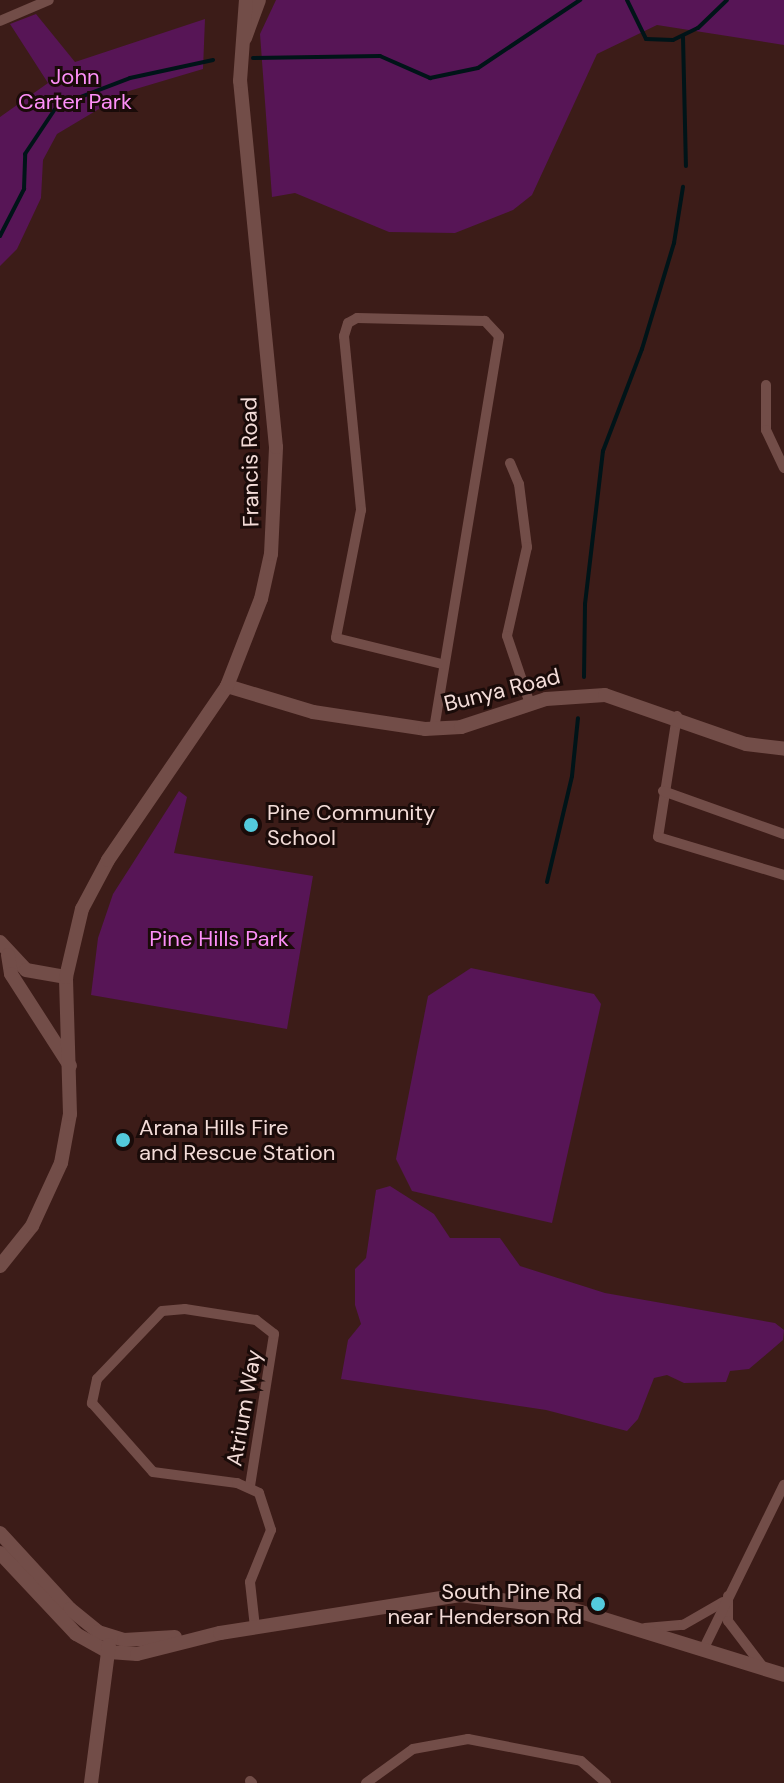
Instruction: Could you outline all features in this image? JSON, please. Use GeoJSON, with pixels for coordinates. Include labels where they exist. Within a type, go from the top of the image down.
{"type":"FeatureCollection","features":[{"type":"Feature","properties":{"kind":"street"},"geometry":{"type":"LineString","coordinates":[[0,21],[49,0]]}},
{"type":"Feature","properties":{"kind":"street","name":"Francis Road"},"geometry":{"type":"LineString","coordinates":[[0,1266],[32,1226],[57,1177],[70,1114],[66,977],[82,909],[97,878],[227,686],[261,599],[276,518],[276,447],[242,108],[241,46],[246,0]]}},
{"type":"Feature","properties":{"kind":"street","name":"Francis Road"},"geometry":{"type":"LineString","coordinates":[[241,46],[259,0]]}},
{"type":"Feature","properties":{"kind":"street"},"geometry":{"type":"LineString","coordinates":[[434,729],[442,664],[499,336],[495,326],[485,321],[357,318],[348,323],[344,336],[361,510],[336,638],[442,664]]}},
{"type":"Feature","properties":{"kind":"street"},"geometry":{"type":"LineString","coordinates":[[766,385],[766,430],[784,468]]}},
{"type":"Feature","properties":{"kind":"street"},"geometry":{"type":"LineString","coordinates":[[510,463],[519,484],[527,547],[507,636],[530,704]]}},
{"type":"Feature","properties":{"kind":"street","name":"Bunya Road"},"geometry":{"type":"LineString","coordinates":[[227,686],[313,712],[434,729],[461,727],[530,704],[605,695],[677,716],[746,744],[784,749]]}},
{"type":"Feature","properties":{"kind":"street"},"geometry":{"type":"LineString","coordinates":[[677,716],[657,829],[666,844],[784,875]]}},
{"type":"Feature","properties":{"kind":"street"},"geometry":{"type":"LineString","coordinates":[[663,791],[784,834]]}},
{"type":"Feature","properties":{"kind":"street"},"geometry":{"type":"LineString","coordinates":[[4,949],[26,970],[66,977]]}},
{"type":"Feature","properties":{"kind":"street"},"geometry":{"type":"LineString","coordinates":[[4,949],[11,974],[70,1066]]}},
{"type":"Feature","properties":{"kind":"street","name":"Atrium Way"},"geometry":{"type":"LineString","coordinates":[[250,1486],[274,1334],[256,1320],[185,1309],[162,1311],[97,1379],[92,1392],[95,1409],[157,1474],[250,1486],[263,1499],[271,1526],[250,1582],[255,1627]]}},
{"type":"Feature","properties":{"kind":"street"},"geometry":{"type":"LineString","coordinates":[[703,1650],[729,1590],[784,1485]]}},
{"type":"Feature","properties":{"kind":"street"},"geometry":{"type":"LineString","coordinates":[[0,1533],[70,1609],[110,1645]]}},
{"type":"Feature","properties":{"kind":"street"},"geometry":{"type":"LineString","coordinates":[[0,1553],[76,1634],[137,1654],[220,1633],[460,1595],[535,1601],[784,1675]]}},
{"type":"Feature","properties":{"kind":"street"},"geometry":{"type":"LineString","coordinates":[[729,1590],[728,1621],[766,1670]]}},
{"type":"Feature","properties":{"kind":"street"},"geometry":{"type":"LineString","coordinates":[[631,1628],[683,1625],[724,1602]]}},
{"type":"Feature","properties":{"kind":"street"},"geometry":{"type":"LineString","coordinates":[[91,1783],[110,1645]]}},
{"type":"Feature","properties":{"kind":"street"},"geometry":{"type":"LineString","coordinates":[[366,1783],[406,1752],[468,1739],[581,1761],[606,1783]]}},
{"type":"Feature","properties":{"kind":"green space"},"geometry":{"type":"Polygon","coordinates":[[[276,0],[784,0],[784,45],[657,25],[597,54],[532,195],[513,210],[455,233],[389,232],[295,193],[272,197],[260,34],[276,0]]]}},
{"type":"Feature","properties":{"kind":"green space","name":"John Carter Park"},"geometry":{"type":"Polygon","coordinates":[[[36,14],[75,62],[205,19],[203,69],[129,91],[57,134],[43,160],[41,198],[17,249],[0,266],[0,117],[48,83],[10,24],[36,14]]]}},
{"type":"Feature","properties":{"kind":"green space","name":"Pine Hills Park"},"geometry":{"type":"Polygon","coordinates":[[[179,791],[187,797],[174,853],[313,876],[287,1029],[91,995],[98,938],[113,894],[179,791]]]}},
{"type":"Feature","properties":{"kind":"green space"},"geometry":{"type":"Polygon","coordinates":[[[471,968],[594,994],[601,1004],[552,1223],[412,1191],[396,1159],[428,996],[471,968]]]}},
{"type":"Feature","properties":{"kind":"green space"},"geometry":{"type":"Polygon","coordinates":[[[390,1186],[434,1214],[450,1238],[500,1238],[520,1266],[605,1293],[775,1323],[784,1330],[783,1340],[749,1369],[730,1371],[726,1382],[684,1383],[667,1375],[654,1378],[638,1419],[627,1431],[546,1410],[341,1379],[348,1340],[361,1324],[355,1305],[355,1269],[366,1258],[376,1190],[390,1186]]]}},
{"type":"Feature","properties":{"kind":"waterway"},"geometry":{"type":"LineString","coordinates":[[253,58],[380,56],[430,78],[478,68],[580,0]]}},
{"type":"Feature","properties":{"kind":"waterway"},"geometry":{"type":"LineString","coordinates":[[627,0],[646,39],[673,40],[698,28],[727,0]]}},
{"type":"Feature","properties":{"kind":"waterway"},"geometry":{"type":"LineString","coordinates":[[683,37],[686,166]]}},
{"type":"Feature","properties":{"kind":"waterway"},"geometry":{"type":"LineString","coordinates":[[0,236],[24,189],[25,154],[57,106],[130,78],[213,60]]}},
{"type":"Feature","properties":{"kind":"waterway"},"geometry":{"type":"LineString","coordinates":[[584,677],[585,604],[603,451],[642,349],[674,243],[683,187]]}},
{"type":"Feature","properties":{"kind":"waterway"},"geometry":{"type":"LineString","coordinates":[[547,882],[572,776],[578,718]]}},
{"type":"Feature","properties":{"kind":"place","name":"Pine Community School"},"geometry":{"type":"Point","coordinates":[251,825]}},
{"type":"Feature","properties":{"kind":"place","name":"Arana Hills Fire and Rescue Station"},"geometry":{"type":"Point","coordinates":[123,1140]}},
{"type":"Feature","properties":{"kind":"place","name":"South Pine Rd near Henderson Rd"},"geometry":{"type":"Point","coordinates":[598,1604]}}]}
